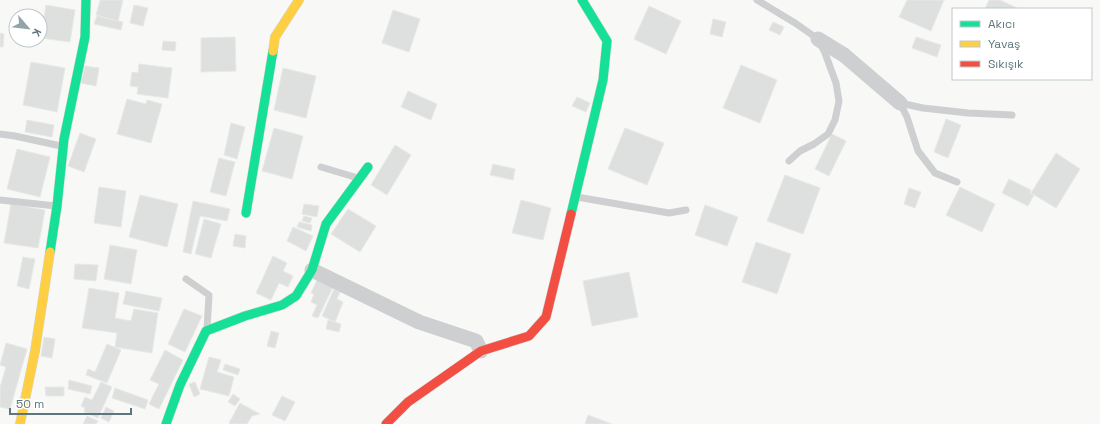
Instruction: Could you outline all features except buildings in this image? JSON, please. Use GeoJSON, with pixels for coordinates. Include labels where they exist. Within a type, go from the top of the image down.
{"type":"FeatureCollection","features":[{"type":"Feature","properties":{"kind":"street"},"geometry":{"type":"LineString","coordinates":[[20,424],[35,351],[57,206],[63,147],[85,36],[86,0]]}},
{"type":"Feature","properties":{"kind":"street"},"geometry":{"type":"LineString","coordinates":[[246,213],[275,37],[299,0]]}},
{"type":"Feature","properties":{"kind":"street"},"geometry":{"type":"LineString","coordinates":[[386,424],[408,402],[481,351],[528,336],[546,317],[603,80],[607,41],[582,0]]}},
{"type":"Feature","properties":{"kind":"street"},"geometry":{"type":"LineString","coordinates":[[818,39],[844,55],[900,103]]}},
{"type":"Feature","properties":{"kind":"street"},"geometry":{"type":"LineString","coordinates":[[166,424],[180,385],[206,331],[245,316],[282,305],[296,296],[312,270],[326,224],[368,167]]}},
{"type":"Feature","properties":{"kind":"street"},"geometry":{"type":"LineString","coordinates":[[312,270],[419,322],[476,341],[481,351]]}},
{"type":"Feature","properties":{"kind":"lane"},"geometry":{"type":"LineString","coordinates":[[757,0],[818,39],[836,83],[839,101],[836,120],[828,134],[814,144],[800,151],[789,161]]}},
{"type":"Feature","properties":{"kind":"lane"},"geometry":{"type":"LineString","coordinates":[[900,103],[923,108],[968,113],[1012,115]]}},
{"type":"Feature","properties":{"kind":"lane"},"geometry":{"type":"LineString","coordinates":[[900,103],[907,117],[918,151],[935,172],[957,182]]}},
{"type":"Feature","properties":{"kind":"lane"},"geometry":{"type":"LineString","coordinates":[[0,134],[63,147]]}},
{"type":"Feature","properties":{"kind":"lane"},"geometry":{"type":"LineString","coordinates":[[321,167],[360,178]]}},
{"type":"Feature","properties":{"kind":"lane"},"geometry":{"type":"LineString","coordinates":[[575,196],[669,213],[686,210]]}},
{"type":"Feature","properties":{"kind":"lane"},"geometry":{"type":"LineString","coordinates":[[0,200],[57,206]]}},
{"type":"Feature","properties":{"kind":"lane"},"geometry":{"type":"LineString","coordinates":[[186,279],[209,295],[206,331]]}},
{"type":"Feature","properties":{"kind":"traffic: fast"},"geometry":{"type":"LineString","coordinates":[[50,252],[57,206],[64,139],[85,37],[86,0]]}},
{"type":"Feature","properties":{"kind":"traffic: fast"},"geometry":{"type":"LineString","coordinates":[[571,214],[603,80],[607,41],[582,0]]}},
{"type":"Feature","properties":{"kind":"traffic: fast"},"geometry":{"type":"LineString","coordinates":[[246,213],[273,51]]}},
{"type":"Feature","properties":{"kind":"traffic: fast"},"geometry":{"type":"LineString","coordinates":[[166,424],[180,385],[206,331],[245,316],[282,305],[296,296],[312,270],[326,224],[368,167]]}},
{"type":"Feature","properties":{"kind":"traffic: slow"},"geometry":{"type":"LineString","coordinates":[[273,51],[275,37],[299,0]]}},
{"type":"Feature","properties":{"kind":"traffic: slow"},"geometry":{"type":"LineString","coordinates":[[20,424],[35,351],[50,252]]}},
{"type":"Feature","properties":{"kind":"traffic: jam"},"geometry":{"type":"LineString","coordinates":[[386,424],[408,402],[481,351],[529,336],[546,317],[571,214]]}}]}
